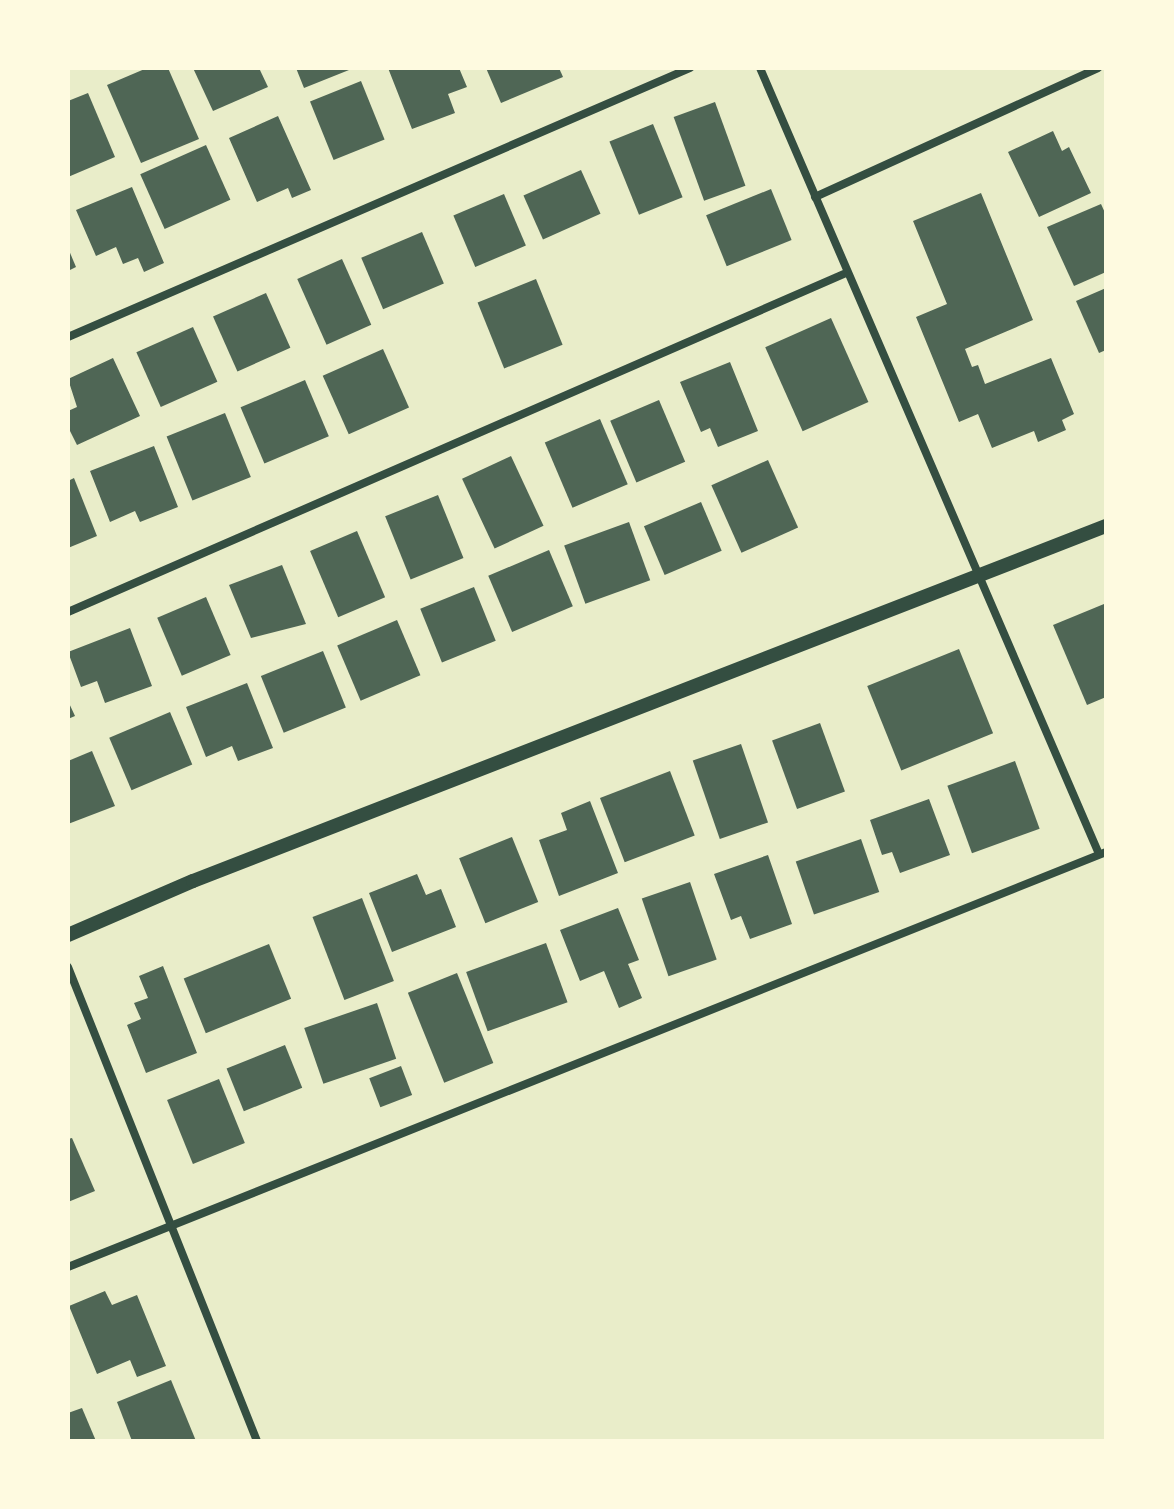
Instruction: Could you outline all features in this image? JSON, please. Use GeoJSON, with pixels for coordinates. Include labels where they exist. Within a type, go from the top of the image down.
{"type":"FeatureCollection","features":[{"type":"Feature","properties":{"kind":"street"},"geometry":{"type":"LineString","coordinates":[[68,337],[690,68]]}},
{"type":"Feature","properties":{"kind":"street"},"geometry":{"type":"LineString","coordinates":[[68,1267],[1102,853],[846,273],[760,68]]}},
{"type":"Feature","properties":{"kind":"street"},"geometry":{"type":"LineString","coordinates":[[815,197],[1098,68]]}},
{"type":"Feature","properties":{"kind":"street"},"geometry":{"type":"LineString","coordinates":[[68,612],[846,273]]}},
{"type":"Feature","properties":{"kind":"street"},"geometry":{"type":"LineString","coordinates":[[68,935],[980,572],[1106,526]]}},
{"type":"Feature","properties":{"kind":"street"},"geometry":{"type":"LineString","coordinates":[[68,967],[257,1441]]}},
{"type":"Feature","properties":{"kind":"building"},"geometry":{"type":"Polygon","coordinates":[[[147,68],[168,68],[199,139],[141,163],[107,85],[147,68]]]}},
{"type":"Feature","properties":{"kind":"building"},"geometry":{"type":"Polygon","coordinates":[[[193,68],[259,68],[268,87],[213,111],[193,68]]]}},
{"type":"Feature","properties":{"kind":"building"},"geometry":{"type":"Polygon","coordinates":[[[296,68],[354,68],[304,88],[296,68]]]}},
{"type":"Feature","properties":{"kind":"building"},"geometry":{"type":"Polygon","coordinates":[[[388,68],[459,68],[467,87],[448,94],[455,113],[412,129],[388,68]]]}},
{"type":"Feature","properties":{"kind":"building"},"geometry":{"type":"Polygon","coordinates":[[[486,68],[559,68],[563,77],[501,103],[486,68]]]}},
{"type":"Feature","properties":{"kind":"building"},"geometry":{"type":"Polygon","coordinates":[[[361,81],[385,139],[334,160],[310,102],[361,81]]]}},
{"type":"Feature","properties":{"kind":"building"},"geometry":{"type":"Polygon","coordinates":[[[88,93],[115,157],[68,177],[68,101],[88,93]]]}},
{"type":"Feature","properties":{"kind":"building"},"geometry":{"type":"Polygon","coordinates":[[[715,102],[745,186],[704,201],[674,117],[715,102]]]}},
{"type":"Feature","properties":{"kind":"building"},"geometry":{"type":"Polygon","coordinates":[[[278,116],[311,190],[292,198],[288,188],[257,202],[229,138],[278,116]]]}},
{"type":"Feature","properties":{"kind":"building"},"geometry":{"type":"Polygon","coordinates":[[[653,124],[683,197],[639,215],[609,142],[653,124]]]}},
{"type":"Feature","properties":{"kind":"building"},"geometry":{"type":"Polygon","coordinates":[[[1053,131],[1062,151],[1069,147],[1091,193],[1039,217],[1008,152],[1053,131]]]}},
{"type":"Feature","properties":{"kind":"building"},"geometry":{"type":"Polygon","coordinates":[[[206,145],[230,200],[165,229],[140,174],[206,145]]]}},
{"type":"Feature","properties":{"kind":"building"},"geometry":{"type":"Polygon","coordinates":[[[581,170],[601,214],[543,239],[523,196],[581,170]]]}},
{"type":"Feature","properties":{"kind":"building"},"geometry":{"type":"Polygon","coordinates":[[[132,187],[164,263],[144,272],[138,258],[123,264],[116,247],[96,256],[76,210],[132,187]]]}},
{"type":"Feature","properties":{"kind":"building"},"geometry":{"type":"Polygon","coordinates":[[[771,189],[792,240],[727,266],[706,215],[771,189]]]}},
{"type":"Feature","properties":{"kind":"building"},"geometry":{"type":"Polygon","coordinates":[[[981,193],[1033,320],[965,349],[972,367],[978,365],[985,384],[1051,358],[1074,414],[1062,420],[1066,430],[1038,442],[1034,431],[992,448],[978,414],[959,422],[916,317],[947,304],[913,221],[981,193]]]}},
{"type":"Feature","properties":{"kind":"building"},"geometry":{"type":"Polygon","coordinates":[[[504,194],[526,246],[475,267],[453,215],[504,194]]]}},
{"type":"Feature","properties":{"kind":"building"},"geometry":{"type":"Polygon","coordinates":[[[1101,204],[1106,215],[1106,272],[1074,286],[1047,227],[1101,204]]]}},
{"type":"Feature","properties":{"kind":"building"},"geometry":{"type":"Polygon","coordinates":[[[422,232],[444,284],[383,309],[361,258],[422,232]]]}},
{"type":"Feature","properties":{"kind":"building"},"geometry":{"type":"Polygon","coordinates":[[[68,248],[76,267],[68,271],[68,248]]]}},
{"type":"Feature","properties":{"kind":"building"},"geometry":{"type":"Polygon","coordinates":[[[342,259],[371,325],[327,345],[297,279],[342,259]]]}},
{"type":"Feature","properties":{"kind":"building"},"geometry":{"type":"Polygon","coordinates":[[[536,279],[563,345],[504,368],[478,303],[536,279]]]}},
{"type":"Feature","properties":{"kind":"building"},"geometry":{"type":"Polygon","coordinates":[[[1106,288],[1106,350],[1099,353],[1076,301],[1106,288]]]}},
{"type":"Feature","properties":{"kind":"building"},"geometry":{"type":"Polygon","coordinates":[[[266,293],[290,348],[237,371],[213,317],[266,293]]]}},
{"type":"Feature","properties":{"kind":"building"},"geometry":{"type":"Polygon","coordinates":[[[831,318],[868,402],[803,431],[765,347],[831,318]]]}},
{"type":"Feature","properties":{"kind":"building"},"geometry":{"type":"Polygon","coordinates":[[[193,327],[217,382],[161,407],[136,352],[193,327]]]}},
{"type":"Feature","properties":{"kind":"building"},"geometry":{"type":"Polygon","coordinates":[[[383,349],[409,407],[349,434],[323,376],[383,349]]]}},
{"type":"Feature","properties":{"kind":"building"},"geometry":{"type":"Polygon","coordinates":[[[113,358],[140,416],[77,445],[68,427],[68,411],[77,407],[68,379],[113,358]]]}},
{"type":"Feature","properties":{"kind":"building"},"geometry":{"type":"Polygon","coordinates":[[[730,362],[758,431],[718,447],[710,428],[701,432],[680,382],[730,362]]]}},
{"type":"Feature","properties":{"kind":"building"},"geometry":{"type":"Polygon","coordinates":[[[305,380],[329,436],[264,464],[241,407],[305,380]]]}},
{"type":"Feature","properties":{"kind":"building"},"geometry":{"type":"Polygon","coordinates":[[[659,400],[685,462],[636,482],[610,421],[659,400]]]}},
{"type":"Feature","properties":{"kind":"building"},"geometry":{"type":"Polygon","coordinates":[[[225,413],[251,477],[192,501],[167,437],[225,413]]]}},
{"type":"Feature","properties":{"kind":"building"},"geometry":{"type":"Polygon","coordinates":[[[600,419],[628,484],[573,508],[545,442],[600,419]]]}},
{"type":"Feature","properties":{"kind":"building"},"geometry":{"type":"Polygon","coordinates":[[[154,446],[178,507],[140,522],[135,511],[110,522],[90,471],[154,446]]]}},
{"type":"Feature","properties":{"kind":"building"},"geometry":{"type":"Polygon","coordinates":[[[511,456],[544,526],[495,549],[462,479],[511,456]]]}},
{"type":"Feature","properties":{"kind":"building"},"geometry":{"type":"Polygon","coordinates":[[[768,460],[798,528],[741,553],[711,485],[768,460]]]}},
{"type":"Feature","properties":{"kind":"building"},"geometry":{"type":"Polygon","coordinates":[[[74,478],[97,536],[68,548],[68,481],[74,478]]]}},
{"type":"Feature","properties":{"kind":"building"},"geometry":{"type":"Polygon","coordinates":[[[438,495],[463,558],[411,579],[385,516],[438,495]]]}},
{"type":"Feature","properties":{"kind":"building"},"geometry":{"type":"Polygon","coordinates":[[[701,502],[722,551],[665,575],[644,526],[701,502]]]}},
{"type":"Feature","properties":{"kind":"building"},"geometry":{"type":"Polygon","coordinates":[[[629,522],[650,580],[585,604],[564,546],[629,522]]]}},
{"type":"Feature","properties":{"kind":"building"},"geometry":{"type":"Polygon","coordinates":[[[357,531],[385,597],[338,617],[310,551],[357,531]]]}},
{"type":"Feature","properties":{"kind":"building"},"geometry":{"type":"Polygon","coordinates":[[[549,550],[573,606],[512,632],[488,576],[549,550]]]}},
{"type":"Feature","properties":{"kind":"building"},"geometry":{"type":"Polygon","coordinates":[[[282,565],[306,624],[251,638],[229,585],[282,565]]]}},
{"type":"Feature","properties":{"kind":"building"},"geometry":{"type":"Polygon","coordinates":[[[474,587],[496,641],[442,663],[420,609],[474,587]]]}},
{"type":"Feature","properties":{"kind":"building"},"geometry":{"type":"Polygon","coordinates":[[[206,597],[231,655],[182,676],[157,618],[206,597]]]}},
{"type":"Feature","properties":{"kind":"building"},"geometry":{"type":"Polygon","coordinates":[[[1104,604],[1106,697],[1087,705],[1053,625],[1104,604]]]}},
{"type":"Feature","properties":{"kind":"building"},"geometry":{"type":"Polygon","coordinates":[[[397,620],[420,675],[361,701],[337,645],[397,620]]]}},
{"type":"Feature","properties":{"kind":"building"},"geometry":{"type":"Polygon","coordinates":[[[130,628],[152,686],[105,703],[97,681],[81,687],[68,652],[130,628]]]}},
{"type":"Feature","properties":{"kind":"building"},"geometry":{"type":"Polygon","coordinates":[[[959,649],[993,733],[901,770],[867,686],[959,649]]]}},
{"type":"Feature","properties":{"kind":"building"},"geometry":{"type":"Polygon","coordinates":[[[323,651],[346,708],[284,733],[261,676],[323,651]]]}},
{"type":"Feature","properties":{"kind":"building"},"geometry":{"type":"Polygon","coordinates":[[[247,683],[273,748],[238,761],[232,746],[206,757],[186,707],[247,683]]]}},
{"type":"Feature","properties":{"kind":"building"},"geometry":{"type":"Polygon","coordinates":[[[68,701],[75,716],[68,719],[68,701]]]}},
{"type":"Feature","properties":{"kind":"building"},"geometry":{"type":"Polygon","coordinates":[[[170,712],[192,764],[132,790],[109,738],[170,712]]]}},
{"type":"Feature","properties":{"kind":"building"},"geometry":{"type":"Polygon","coordinates":[[[820,723],[845,792],[797,809],[772,740],[820,723]]]}},
{"type":"Feature","properties":{"kind":"building"},"geometry":{"type":"Polygon","coordinates":[[[741,744],[768,822],[720,839],[693,761],[741,744]]]}},
{"type":"Feature","properties":{"kind":"building"},"geometry":{"type":"Polygon","coordinates":[[[92,751],[115,806],[68,824],[68,761],[92,751]]]}},
{"type":"Feature","properties":{"kind":"building"},"geometry":{"type":"Polygon","coordinates":[[[1015,761],[1040,829],[972,853],[947,786],[1015,761]]]}},
{"type":"Feature","properties":{"kind":"building"},"geometry":{"type":"Polygon","coordinates":[[[670,771],[695,835],[625,862],[600,798],[670,771]]]}},
{"type":"Feature","properties":{"kind":"building"},"geometry":{"type":"Polygon","coordinates":[[[929,799],[950,855],[900,873],[892,852],[882,855],[870,820],[929,799]]]}},
{"type":"Feature","properties":{"kind":"building"},"geometry":{"type":"Polygon","coordinates":[[[590,801],[618,873],[559,896],[539,840],[567,830],[561,813],[590,801]]]}},
{"type":"Feature","properties":{"kind":"building"},"geometry":{"type":"Polygon","coordinates":[[[512,837],[538,902],[485,923],[459,858],[512,837]]]}},
{"type":"Feature","properties":{"kind":"building"},"geometry":{"type":"Polygon","coordinates":[[[861,839],[879,892],[814,914],[796,861],[861,839]]]}},
{"type":"Feature","properties":{"kind":"building"},"geometry":{"type":"Polygon","coordinates":[[[768,855],[792,924],[750,939],[741,916],[731,920],[714,874],[768,855]]]}},
{"type":"Feature","properties":{"kind":"building"},"geometry":{"type":"Polygon","coordinates":[[[417,874],[426,895],[441,889],[456,927],[392,952],[369,893],[417,874]]]}},
{"type":"Feature","properties":{"kind":"building"},"geometry":{"type":"Polygon","coordinates":[[[690,882],[717,960],[668,976],[642,899],[690,882]]]}},
{"type":"Feature","properties":{"kind":"building"},"geometry":{"type":"Polygon","coordinates":[[[362,898],[394,981],[344,1000],[313,917],[362,898]]]}},
{"type":"Feature","properties":{"kind":"building"},"geometry":{"type":"Polygon","coordinates":[[[618,908],[639,960],[628,964],[642,998],[619,1008],[604,971],[580,981],[560,930],[618,908]]]}},
{"type":"Feature","properties":{"kind":"building"},"geometry":{"type":"Polygon","coordinates":[[[546,943],[568,1002],[488,1031],[466,972],[546,943]]]}},
{"type":"Feature","properties":{"kind":"building"},"geometry":{"type":"Polygon","coordinates":[[[269,944],[291,999],[206,1033],[184,978],[269,944]]]}},
{"type":"Feature","properties":{"kind":"building"},"geometry":{"type":"Polygon","coordinates":[[[163,966],[197,1053],[146,1073],[127,1025],[141,1019],[134,1003],[148,998],[139,976],[163,966]]]}},
{"type":"Feature","properties":{"kind":"building"},"geometry":{"type":"Polygon","coordinates":[[[457,973],[493,1063],[444,1083],[408,993],[457,973]]]}},
{"type":"Feature","properties":{"kind":"building"},"geometry":{"type":"Polygon","coordinates":[[[377,1003],[396,1059],[323,1084],[304,1028],[377,1003]]]}},
{"type":"Feature","properties":{"kind":"building"},"geometry":{"type":"Polygon","coordinates":[[[285,1045],[302,1088],[244,1111],[227,1069],[285,1045]]]}},
{"type":"Feature","properties":{"kind":"building"},"geometry":{"type":"Polygon","coordinates":[[[401,1066],[412,1095],[380,1107],[369,1078],[401,1066]]]}},
{"type":"Feature","properties":{"kind":"building"},"geometry":{"type":"Polygon","coordinates":[[[219,1079],[245,1143],[193,1164],[167,1100],[219,1079]]]}},
{"type":"Feature","properties":{"kind":"building"},"geometry":{"type":"Polygon","coordinates":[[[72,1138],[95,1191],[68,1202],[68,1139],[72,1138]]]}},
{"type":"Feature","properties":{"kind":"building"},"geometry":{"type":"Polygon","coordinates":[[[105,1291],[112,1305],[137,1295],[166,1366],[137,1377],[130,1360],[97,1374],[69,1306],[105,1291]]]}},
{"type":"Feature","properties":{"kind":"building"},"geometry":{"type":"Polygon","coordinates":[[[171,1380],[196,1441],[132,1441],[117,1402],[171,1380]]]}},
{"type":"Feature","properties":{"kind":"building"},"geometry":{"type":"Polygon","coordinates":[[[82,1408],[96,1441],[68,1441],[68,1413],[82,1408]]]}}]}
